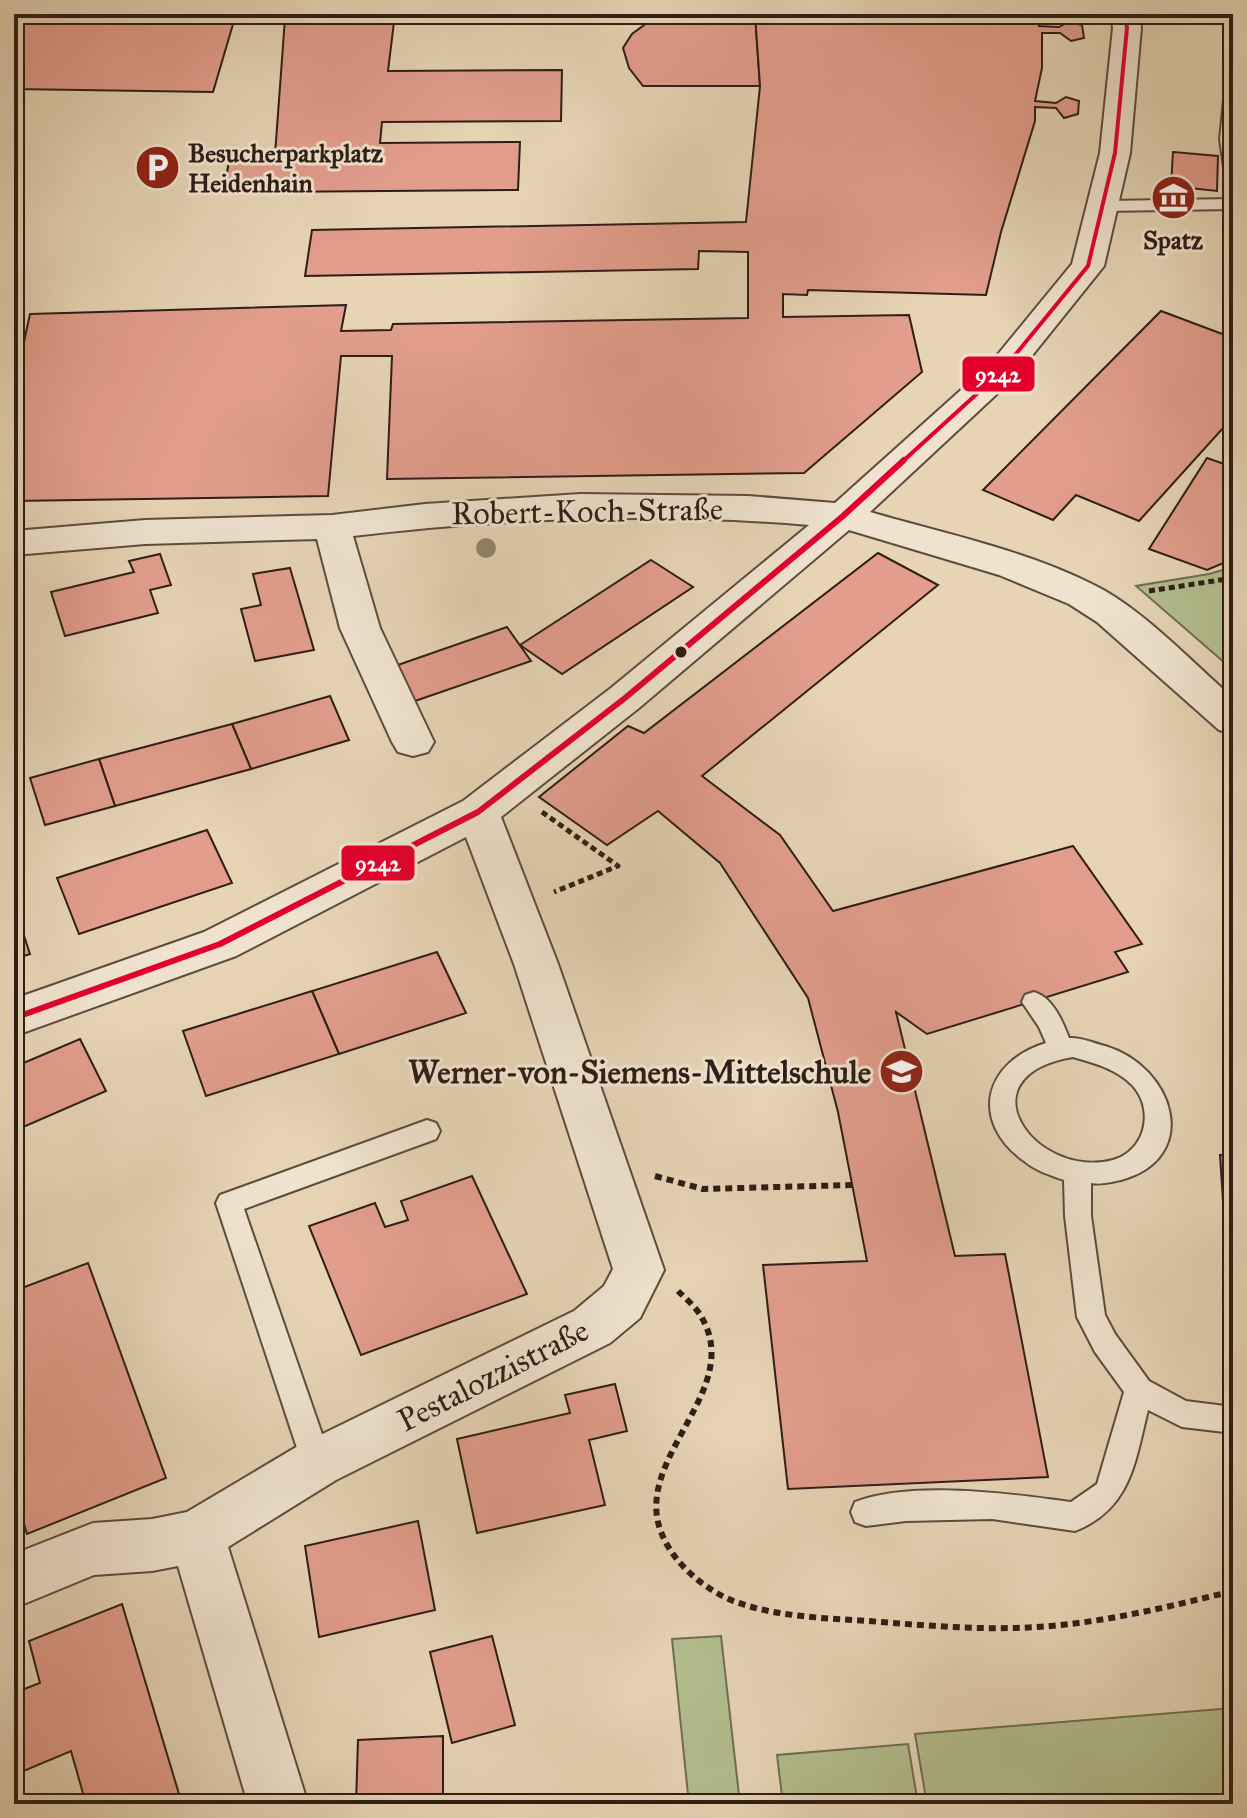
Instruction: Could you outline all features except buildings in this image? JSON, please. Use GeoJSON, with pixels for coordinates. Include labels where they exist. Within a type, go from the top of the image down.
{"type":"FeatureCollection","features":[{"type":"Feature","properties":{"kind":"street"},"geometry":{"type":"LineString","coordinates":[[14,1018],[220,944],[478,812],[625,698],[843,516],[1002,371],[1088,266],[1115,153],[1127,28],[1125,14]]}},
{"type":"Feature","properties":{"kind":"street","name":"Robert-Koch-Straße"},"geometry":{"type":"LineString","coordinates":[[14,543],[145,532],[332,527],[425,516],[580,506],[748,508],[843,516],[1042,576],[1098,604],[1233,720]]}},
{"type":"Feature","properties":{"kind":"street"},"geometry":{"type":"LineString","coordinates":[[332,527],[360,628],[413,742]]}},
{"type":"Feature","properties":{"kind":"street","name":"Pestalozzistraße"},"geometry":{"type":"LineString","coordinates":[[14,1581],[93,1549],[152,1545],[197,1536],[317,1463],[592,1327],[622,1302],[639,1270],[536,964],[478,812]]}},
{"type":"Feature","properties":{"kind":"street"},"geometry":{"type":"LineString","coordinates":[[197,1536],[278,1804]]}},
{"type":"Feature","properties":{"kind":"lane"},"geometry":{"type":"LineString","coordinates":[[1233,91],[1228,139],[1233,175]]}},
{"type":"Feature","properties":{"kind":"lane"},"geometry":{"type":"LineString","coordinates":[[1104,206],[1233,204]]}},
{"type":"Feature","properties":{"kind":"lane"},"geometry":{"type":"LineString","coordinates":[[1034,1002],[1050,1022],[1061,1049]]}},
{"type":"Feature","properties":{"kind":"lane"},"geometry":{"type":"LineString","coordinates":[[1061,1049],[1098,1051],[1122,1061],[1142,1077],[1155,1096],[1161,1117],[1157,1137],[1146,1154],[1127,1167],[1104,1173],[1077,1173],[1051,1165],[1029,1152],[1013,1134],[1004,1114],[1004,1093],[1012,1074],[1027,1059],[1048,1050],[1061,1049]]}},
{"type":"Feature","properties":{"kind":"lane"},"geometry":{"type":"LineString","coordinates":[[317,1463],[229,1203],[427,1131]]}},
{"type":"Feature","properties":{"kind":"lane"},"geometry":{"type":"LineString","coordinates":[[1077,1173],[1078,1216],[1091,1317],[1139,1390],[1182,1414],[1233,1420]]}},
{"type":"Feature","properties":{"kind":"lane"},"geometry":{"type":"LineString","coordinates":[[866,1512],[906,1507],[992,1505],[1075,1517],[1107,1494],[1118,1469],[1139,1390]]}},
{"type":"Feature","properties":{"kind":"path"},"geometry":{"type":"LineString","coordinates":[[1098,604],[1112,597],[1233,578]]}},
{"type":"Feature","properties":{"kind":"path"},"geometry":{"type":"LineString","coordinates":[[513,909],[618,866],[535,807]]}},
{"type":"Feature","properties":{"kind":"path"},"geometry":{"type":"LineString","coordinates":[[608,1180],[648,1173],[703,1189],[852,1185]]}},
{"type":"Feature","properties":{"kind":"green space"},"geometry":{"type":"Polygon","coordinates":[[[1233,567],[1233,670],[1136,586],[1233,567]]]}},
{"type":"Feature","properties":{"kind":"green space"},"geometry":{"type":"Polygon","coordinates":[[[721,1636],[740,1804],[689,1804],[672,1639],[721,1636]]]}},
{"type":"Feature","properties":{"kind":"green space"},"geometry":{"type":"Polygon","coordinates":[[[1233,1708],[1233,1804],[927,1804],[915,1734],[1233,1708]]]}},
{"type":"Feature","properties":{"kind":"green space"},"geometry":{"type":"Polygon","coordinates":[[[908,1744],[918,1804],[783,1804],[777,1755],[908,1744]]]}},
{"type":"Feature","properties":{"kind":"transit line","name":"9242"},"geometry":{"type":"LineString","coordinates":[[14,1018],[220,944],[478,812],[625,698],[843,516],[1002,371],[1088,266],[1115,153],[1127,28],[1125,14]]}},
{"type":"Feature","properties":{"kind":"place","name":"Besucherparkplatz Heidenhain"},"geometry":{"type":"Point","coordinates":[157,168]}},
{"type":"Feature","properties":{"kind":"place","name":"Spatz"},"geometry":{"type":"Point","coordinates":[1173,197]}},
{"type":"Feature","properties":{"kind":"place","name":"Werner-von-Siemens-Mittelschule"},"geometry":{"type":"Point","coordinates":[902,1072]}}]}
